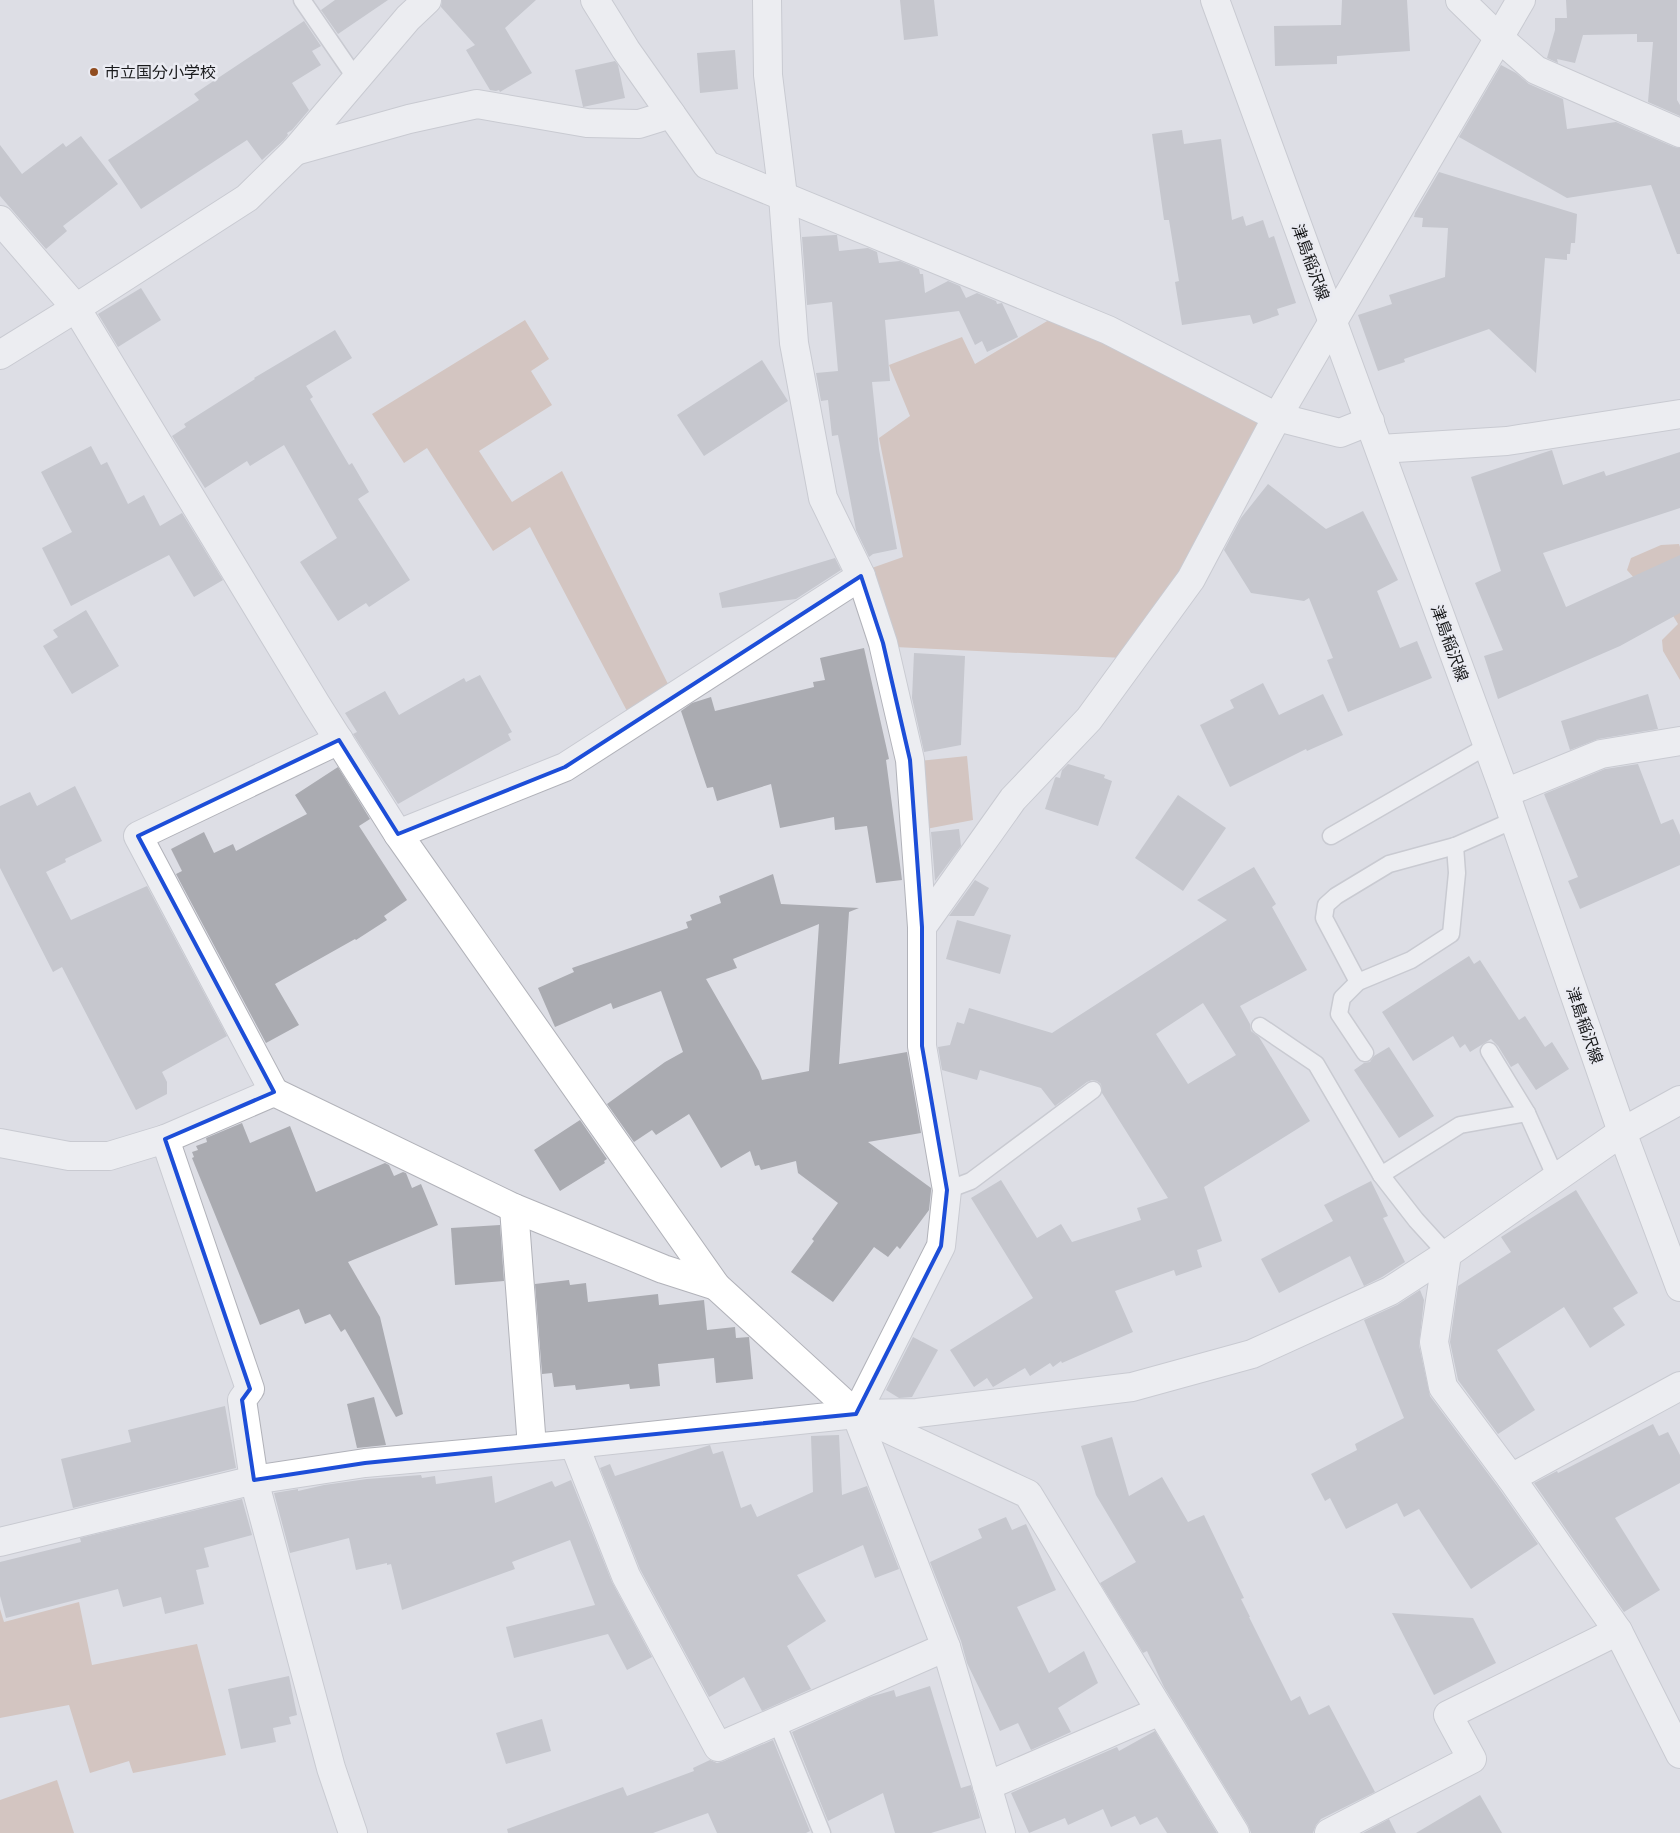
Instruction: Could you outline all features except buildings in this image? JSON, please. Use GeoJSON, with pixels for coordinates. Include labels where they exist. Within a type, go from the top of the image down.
{"type":"FeatureCollection","features":[{"type":"Feature","properties":{"kind":"street"},"geometry":{"type":"LineString","coordinates":[[595,0],[626,50],[708,165],[1108,330],[1277,417],[1340,433],[1370,421]]}},
{"type":"Feature","properties":{"kind":"street"},"geometry":{"type":"LineString","coordinates":[[767,0],[768,74],[783,196],[794,343],[823,498],[861,576],[883,643],[910,760],[922,927],[922,1046],[947,1190],[941,1246],[856,1414],[946,1647],[998,1832]]}},
{"type":"Feature","properties":{"kind":"street","name":"津島稲沢線"},"geometry":{"type":"LineString","coordinates":[[1215,0],[1505,793],[1622,1132],[1680,1287]]}},
{"type":"Feature","properties":{"kind":"street"},"geometry":{"type":"LineString","coordinates":[[1460,0],[1536,70],[1680,133]]}},
{"type":"Feature","properties":{"kind":"street"},"geometry":{"type":"LineString","coordinates":[[922,927],[1012,799],[1089,719],[1191,579],[1277,417],[1521,0]]}},
{"type":"Feature","properties":{"kind":"street"},"geometry":{"type":"LineString","coordinates":[[0,355],[247,198],[295,152],[357,80],[412,6]]}},
{"type":"Feature","properties":{"kind":"street"},"geometry":{"type":"LineString","coordinates":[[295,152],[409,119],[477,104],[587,123],[638,124],[671,114]]}},
{"type":"Feature","properties":{"kind":"street"},"geometry":{"type":"LineString","coordinates":[[0,220],[76,308],[338,740],[398,834],[716,1286],[856,1414],[1028,1494],[1235,1833]]}},
{"type":"Feature","properties":{"kind":"street"},"geometry":{"type":"LineString","coordinates":[[1380,449],[1507,441],[1680,414]]}},
{"type":"Feature","properties":{"kind":"street"},"geometry":{"type":"LineString","coordinates":[[398,834],[565,767],[861,576]]}},
{"type":"Feature","properties":{"kind":"street"},"geometry":{"type":"LineString","coordinates":[[338,740],[138,836],[274,1092],[514,1208],[663,1268],[716,1286]]}},
{"type":"Feature","properties":{"kind":"street"},"geometry":{"type":"LineString","coordinates":[[1505,793],[1601,754],[1680,741]]}},
{"type":"Feature","properties":{"kind":"street"},"geometry":{"type":"LineString","coordinates":[[0,1143],[69,1156],[108,1156],[165,1139],[274,1092]]}},
{"type":"Feature","properties":{"kind":"street"},"geometry":{"type":"LineString","coordinates":[[0,1542],[254,1480],[365,1463],[574,1444],[856,1414],[917,1413],[1132,1387],[1252,1354],[1390,1291],[1447,1254],[1622,1132],[1680,1100]]}},
{"type":"Feature","properties":{"kind":"street"},"geometry":{"type":"LineString","coordinates":[[165,1139],[250,1389],[242,1400],[254,1480],[331,1768],[353,1833]]}},
{"type":"Feature","properties":{"kind":"street"},"geometry":{"type":"LineString","coordinates":[[514,1208],[532,1447]]}},
{"type":"Feature","properties":{"kind":"street"},"geometry":{"type":"LineString","coordinates":[[1447,1254],[1434,1342],[1444,1387],[1511,1478],[1618,1631],[1680,1754]]}},
{"type":"Feature","properties":{"kind":"street"},"geometry":{"type":"LineString","coordinates":[[1511,1478],[1680,1386]]}},
{"type":"Feature","properties":{"kind":"street"},"geometry":{"type":"LineString","coordinates":[[574,1444],[626,1576],[718,1747],[946,1647]]}},
{"type":"Feature","properties":{"kind":"street"},"geometry":{"type":"LineString","coordinates":[[1329,1833],[1472,1759],[1448,1715],[1618,1631]]}},
{"type":"Feature","properties":{"kind":"street"},"geometry":{"type":"LineString","coordinates":[[986,1786],[1160,1711]]}},
{"type":"Feature","properties":{"kind":"lane"},"geometry":{"type":"LineString","coordinates":[[302,0],[357,80]]}},
{"type":"Feature","properties":{"kind":"lane"},"geometry":{"type":"LineString","coordinates":[[1331,836],[1487,746]]}},
{"type":"Feature","properties":{"kind":"lane"},"geometry":{"type":"LineString","coordinates":[[1358,982],[1324,918],[1326,905],[1336,896],[1389,864],[1455,846],[1514,820]]}},
{"type":"Feature","properties":{"kind":"lane"},"geometry":{"type":"LineString","coordinates":[[1365,1052],[1339,1014],[1342,998],[1358,982],[1411,960],[1451,934],[1457,873],[1455,846]]}},
{"type":"Feature","properties":{"kind":"lane"},"geometry":{"type":"LineString","coordinates":[[1260,1026],[1316,1064],[1381,1175],[1416,1220],[1447,1254]]}},
{"type":"Feature","properties":{"kind":"lane"},"geometry":{"type":"LineString","coordinates":[[1489,1051],[1527,1112],[1556,1178]]}},
{"type":"Feature","properties":{"kind":"lane"},"geometry":{"type":"LineString","coordinates":[[947,1190],[971,1181],[1094,1090]]}},
{"type":"Feature","properties":{"kind":"lane"},"geometry":{"type":"LineString","coordinates":[[1381,1175],[1460,1125],[1527,1112]]}},
{"type":"Feature","properties":{"kind":"lane"},"geometry":{"type":"LineString","coordinates":[[776,1720],[822,1833]]}},
{"type":"Feature","properties":{"kind":"highlighted area"},"geometry":{"type":"Polygon","coordinates":[[[861,576],[883,643],[910,760],[922,927],[922,1046],[947,1190],[941,1246],[856,1414],[365,1463],[254,1480],[242,1400],[250,1389],[165,1139],[274,1092],[138,836],[339,740],[398,834],[565,767],[861,576]]]}},
{"type":"Feature","properties":{"kind":"shaded area"},"geometry":{"type":"Polygon","coordinates":[[[1054,317],[1263,424],[1179,585],[1123,658],[895,647],[869,569],[903,557],[879,438],[910,416],[889,365],[962,337],[975,364],[1054,317]]]}},
{"type":"Feature","properties":{"kind":"shaded area"},"geometry":{"type":"Polygon","coordinates":[[[525,320],[549,359],[531,371],[552,405],[479,451],[512,502],[562,471],[669,686],[627,711],[530,527],[493,551],[427,448],[404,463],[372,414],[525,320]]]}},
{"type":"Feature","properties":{"kind":"shaded area"},"geometry":{"type":"Polygon","coordinates":[[[1679,544],[1680,680],[1663,651],[1662,640],[1678,624],[1650,578],[1635,579],[1627,570],[1631,558],[1661,545],[1679,544]]]}},
{"type":"Feature","properties":{"kind":"shaded area"},"geometry":{"type":"Polygon","coordinates":[[[967,756],[973,820],[926,829],[919,761],[967,756]]]}},
{"type":"Feature","properties":{"kind":"shaded area"},"geometry":{"type":"Polygon","coordinates":[[[79,1602],[92,1665],[197,1644],[226,1755],[133,1773],[129,1761],[90,1773],[69,1705],[0,1718],[0,1609],[4,1622],[79,1602]]]}},
{"type":"Feature","properties":{"kind":"shaded area"},"geometry":{"type":"Polygon","coordinates":[[[57,1780],[74,1833],[0,1833],[0,1800],[57,1780]]]}},
{"type":"Feature","properties":{"kind":"place","name":"市立国分小学校"},"geometry":{"type":"Point","coordinates":[94,72]}}]}
